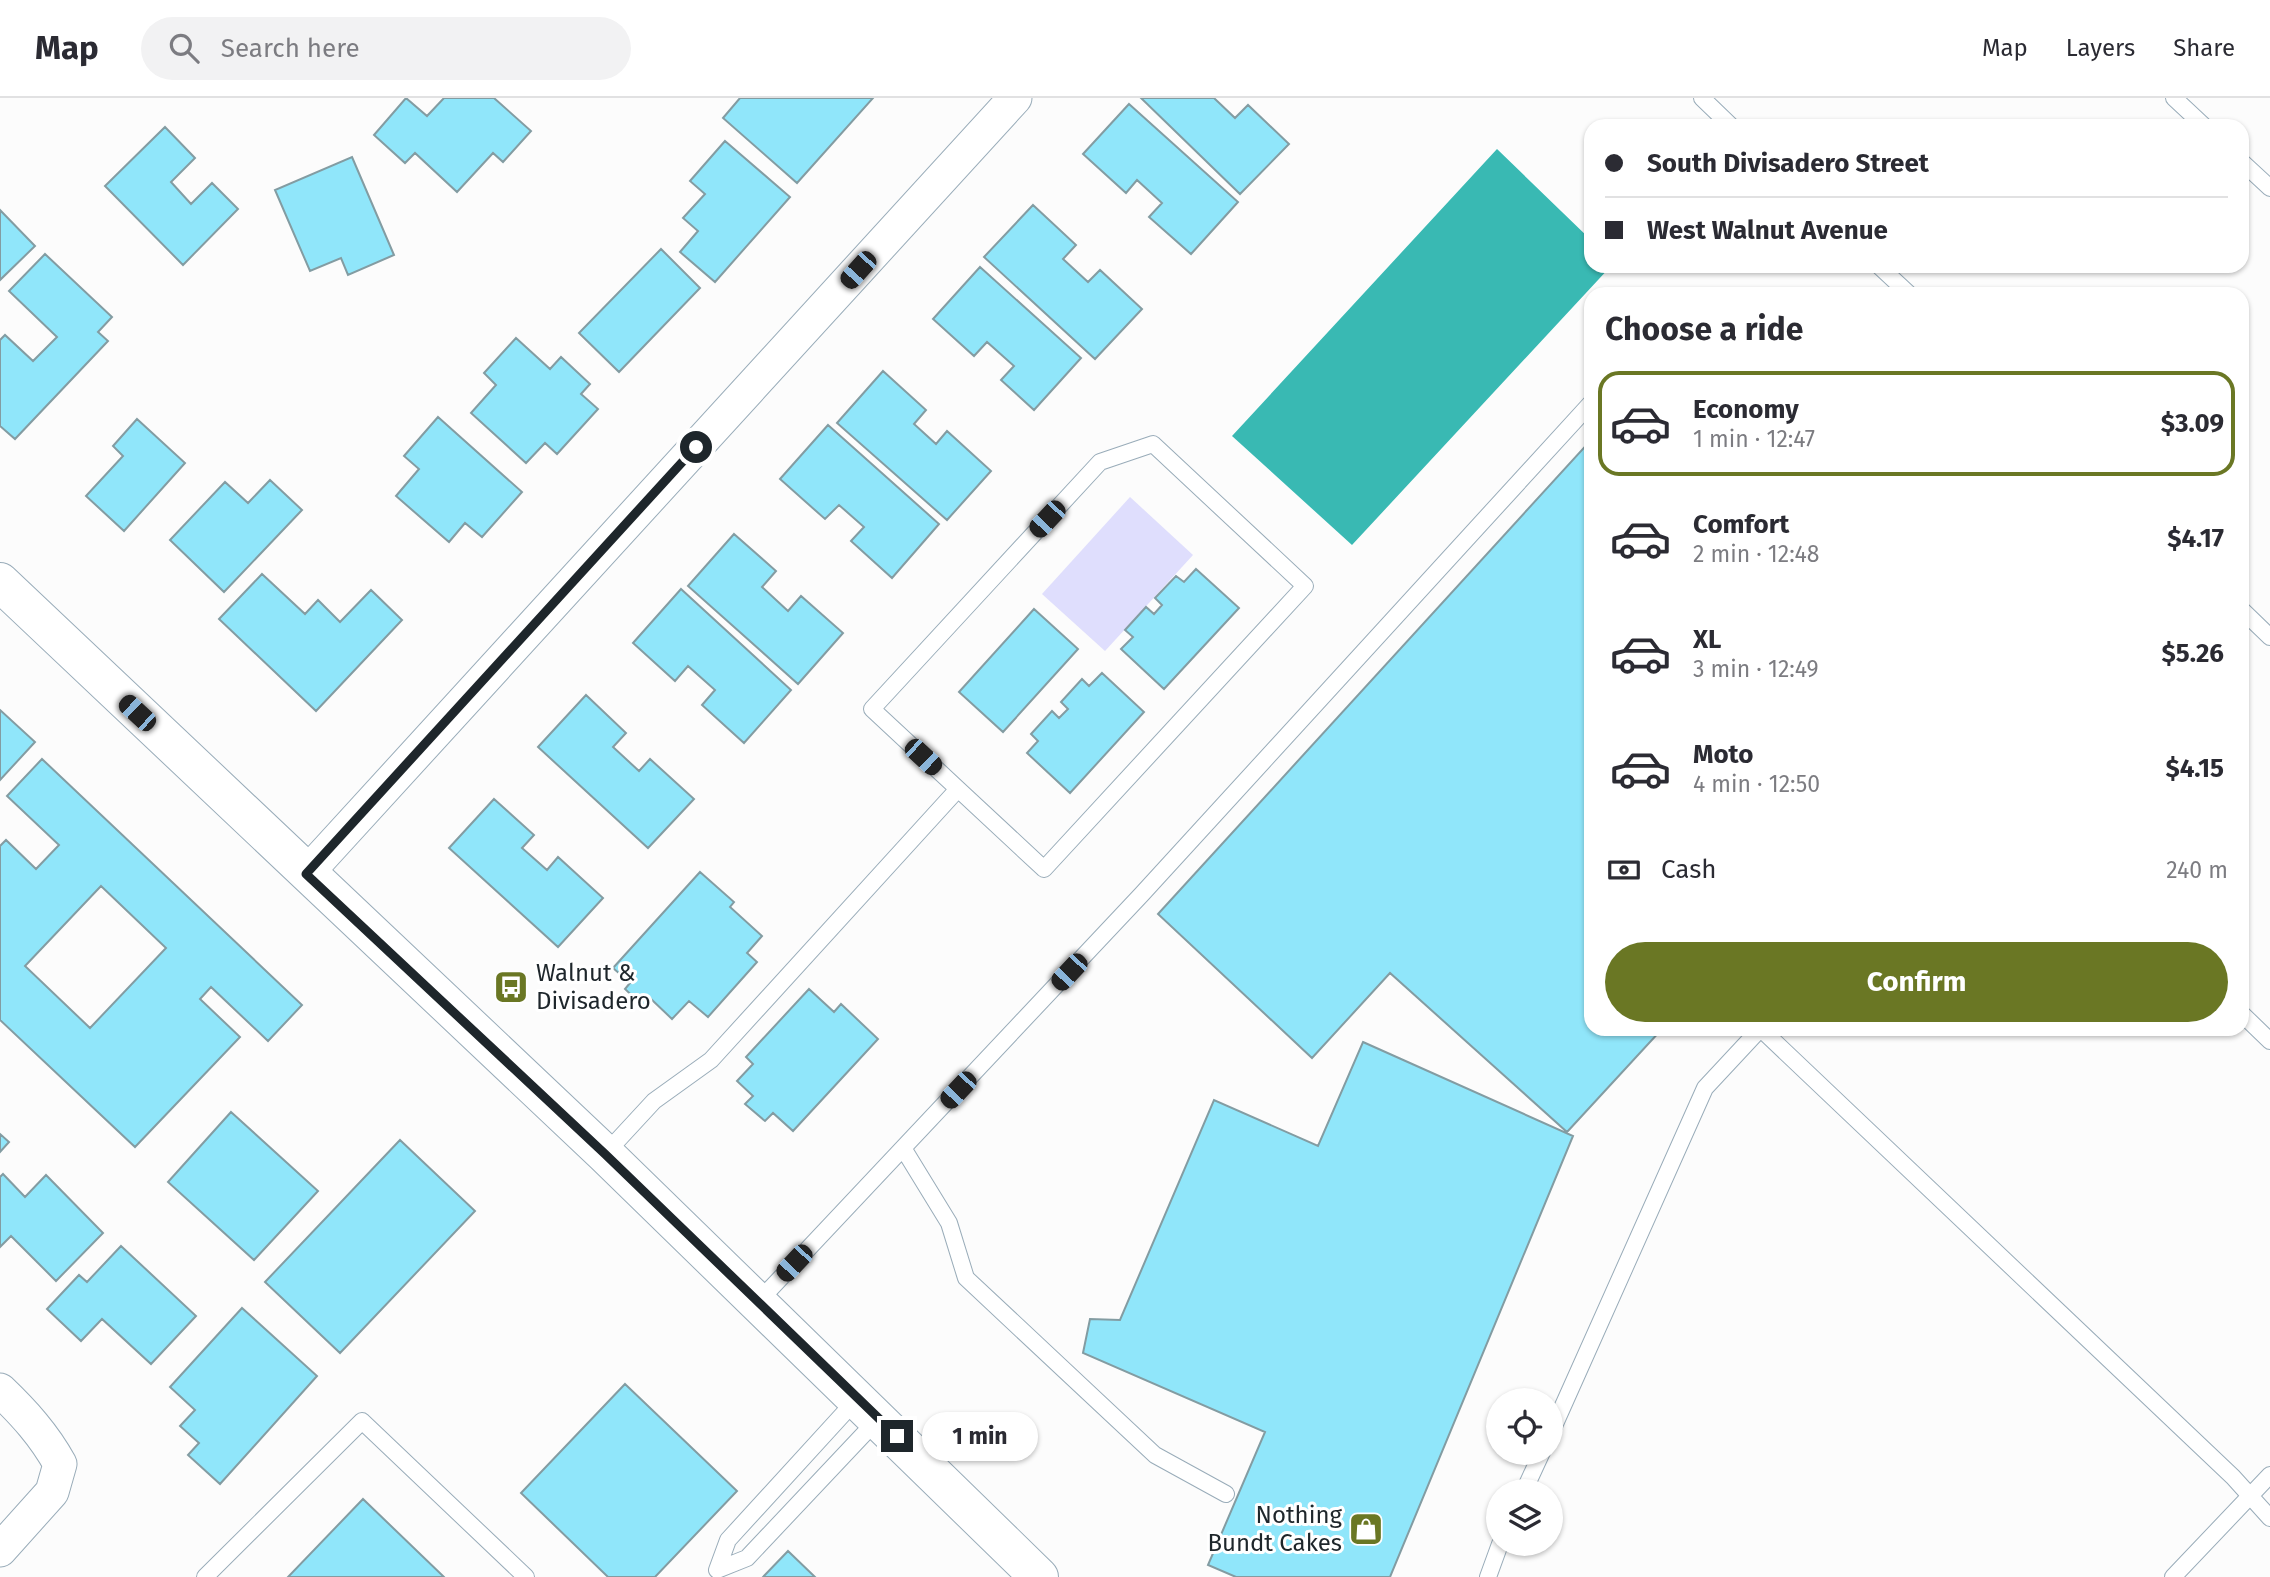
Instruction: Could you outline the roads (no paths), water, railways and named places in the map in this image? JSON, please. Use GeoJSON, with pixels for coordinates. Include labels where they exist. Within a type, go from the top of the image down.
{"type":"FeatureCollection","features":[{"type":"Feature","properties":{"kind":"main road"},"geometry":{"type":"LineString","coordinates":[[0,582],[605,1154],[1039,1577]]}},
{"type":"Feature","properties":{"kind":"street"},"geometry":{"type":"LineString","coordinates":[[306,874],[1015,98]]}},
{"type":"Feature","properties":{"kind":"street"},"geometry":{"type":"LineString","coordinates":[[0,1390],[28,1417],[48,1442],[60,1464],[52,1492],[0,1550]]}},
{"type":"Feature","properties":{"kind":"lane"},"geometry":{"type":"LineString","coordinates":[[1702,98],[1724,119]]}},
{"type":"Feature","properties":{"kind":"lane"},"geometry":{"type":"LineString","coordinates":[[2174,98],[2196,119]]}},
{"type":"Feature","properties":{"kind":"lane"},"geometry":{"type":"LineString","coordinates":[[2249,168],[2270,188]]}},
{"type":"Feature","properties":{"kind":"lane"},"geometry":{"type":"LineString","coordinates":[[1886,273],[1902,287]]}},
{"type":"Feature","properties":{"kind":"lane"},"geometry":{"type":"LineString","coordinates":[[758,1301],[1152,883],[1584,411]]}},
{"type":"Feature","properties":{"kind":"lane"},"geometry":{"type":"LineString","coordinates":[[1153,444],[1305,586],[1044,869],[958,789],[872,709],[1100,462],[1153,444]]}},
{"type":"Feature","properties":{"kind":"lane"},"geometry":{"type":"LineString","coordinates":[[2249,617],[2270,637]]}},
{"type":"Feature","properties":{"kind":"lane"},"geometry":{"type":"LineString","coordinates":[[605,1154],[654,1101],[711,1060],[958,789]]}},
{"type":"Feature","properties":{"kind":"lane"},"geometry":{"type":"LineString","coordinates":[[2249,1021],[2270,1041]]}},
{"type":"Feature","properties":{"kind":"lane"},"geometry":{"type":"LineString","coordinates":[[1563,1406],[1705,1088],[1754,1036]]}},
{"type":"Feature","properties":{"kind":"lane"},"geometry":{"type":"LineString","coordinates":[[1768,1036],[2250,1495],[2270,1518]]}},
{"type":"Feature","properties":{"kind":"lane"},"geometry":{"type":"LineString","coordinates":[[903,1148],[949,1223],[966,1278],[1155,1455],[1226,1494]]}},
{"type":"Feature","properties":{"kind":"lane"},"geometry":{"type":"LineString","coordinates":[[713,1573],[728,1540],[868,1408]]}},
{"type":"Feature","properties":{"kind":"lane"},"geometry":{"type":"LineString","coordinates":[[713,1573],[747,1558],[868,1408]]}},
{"type":"Feature","properties":{"kind":"lane"},"geometry":{"type":"LineString","coordinates":[[205,1577],[362,1421],[526,1577]]}},
{"type":"Feature","properties":{"kind":"lane"},"geometry":{"type":"LineString","coordinates":[[2173,1577],[2270,1475]]}},
{"type":"Feature","properties":{"kind":"lane"},"geometry":{"type":"LineString","coordinates":[[1488,1577],[1496,1556]]}},
{"type":"Feature","properties":{"kind":"water"},"geometry":{"type":"Polygon","coordinates":[[[1497,149],[1584,233],[1584,273],[1605,273],[1592,287],[1584,287],[1584,295],[1352,545],[1232,436],[1497,149]]]}},
{"type":"Feature","properties":{"kind":"place","name":"Walnut & Divisadero"},"geometry":{"type":"Point","coordinates":[511,987]}},
{"type":"Feature","properties":{"kind":"place","name":"Nothing Bundt Cakes"},"geometry":{"type":"Point","coordinates":[1366,1529]}}]}
